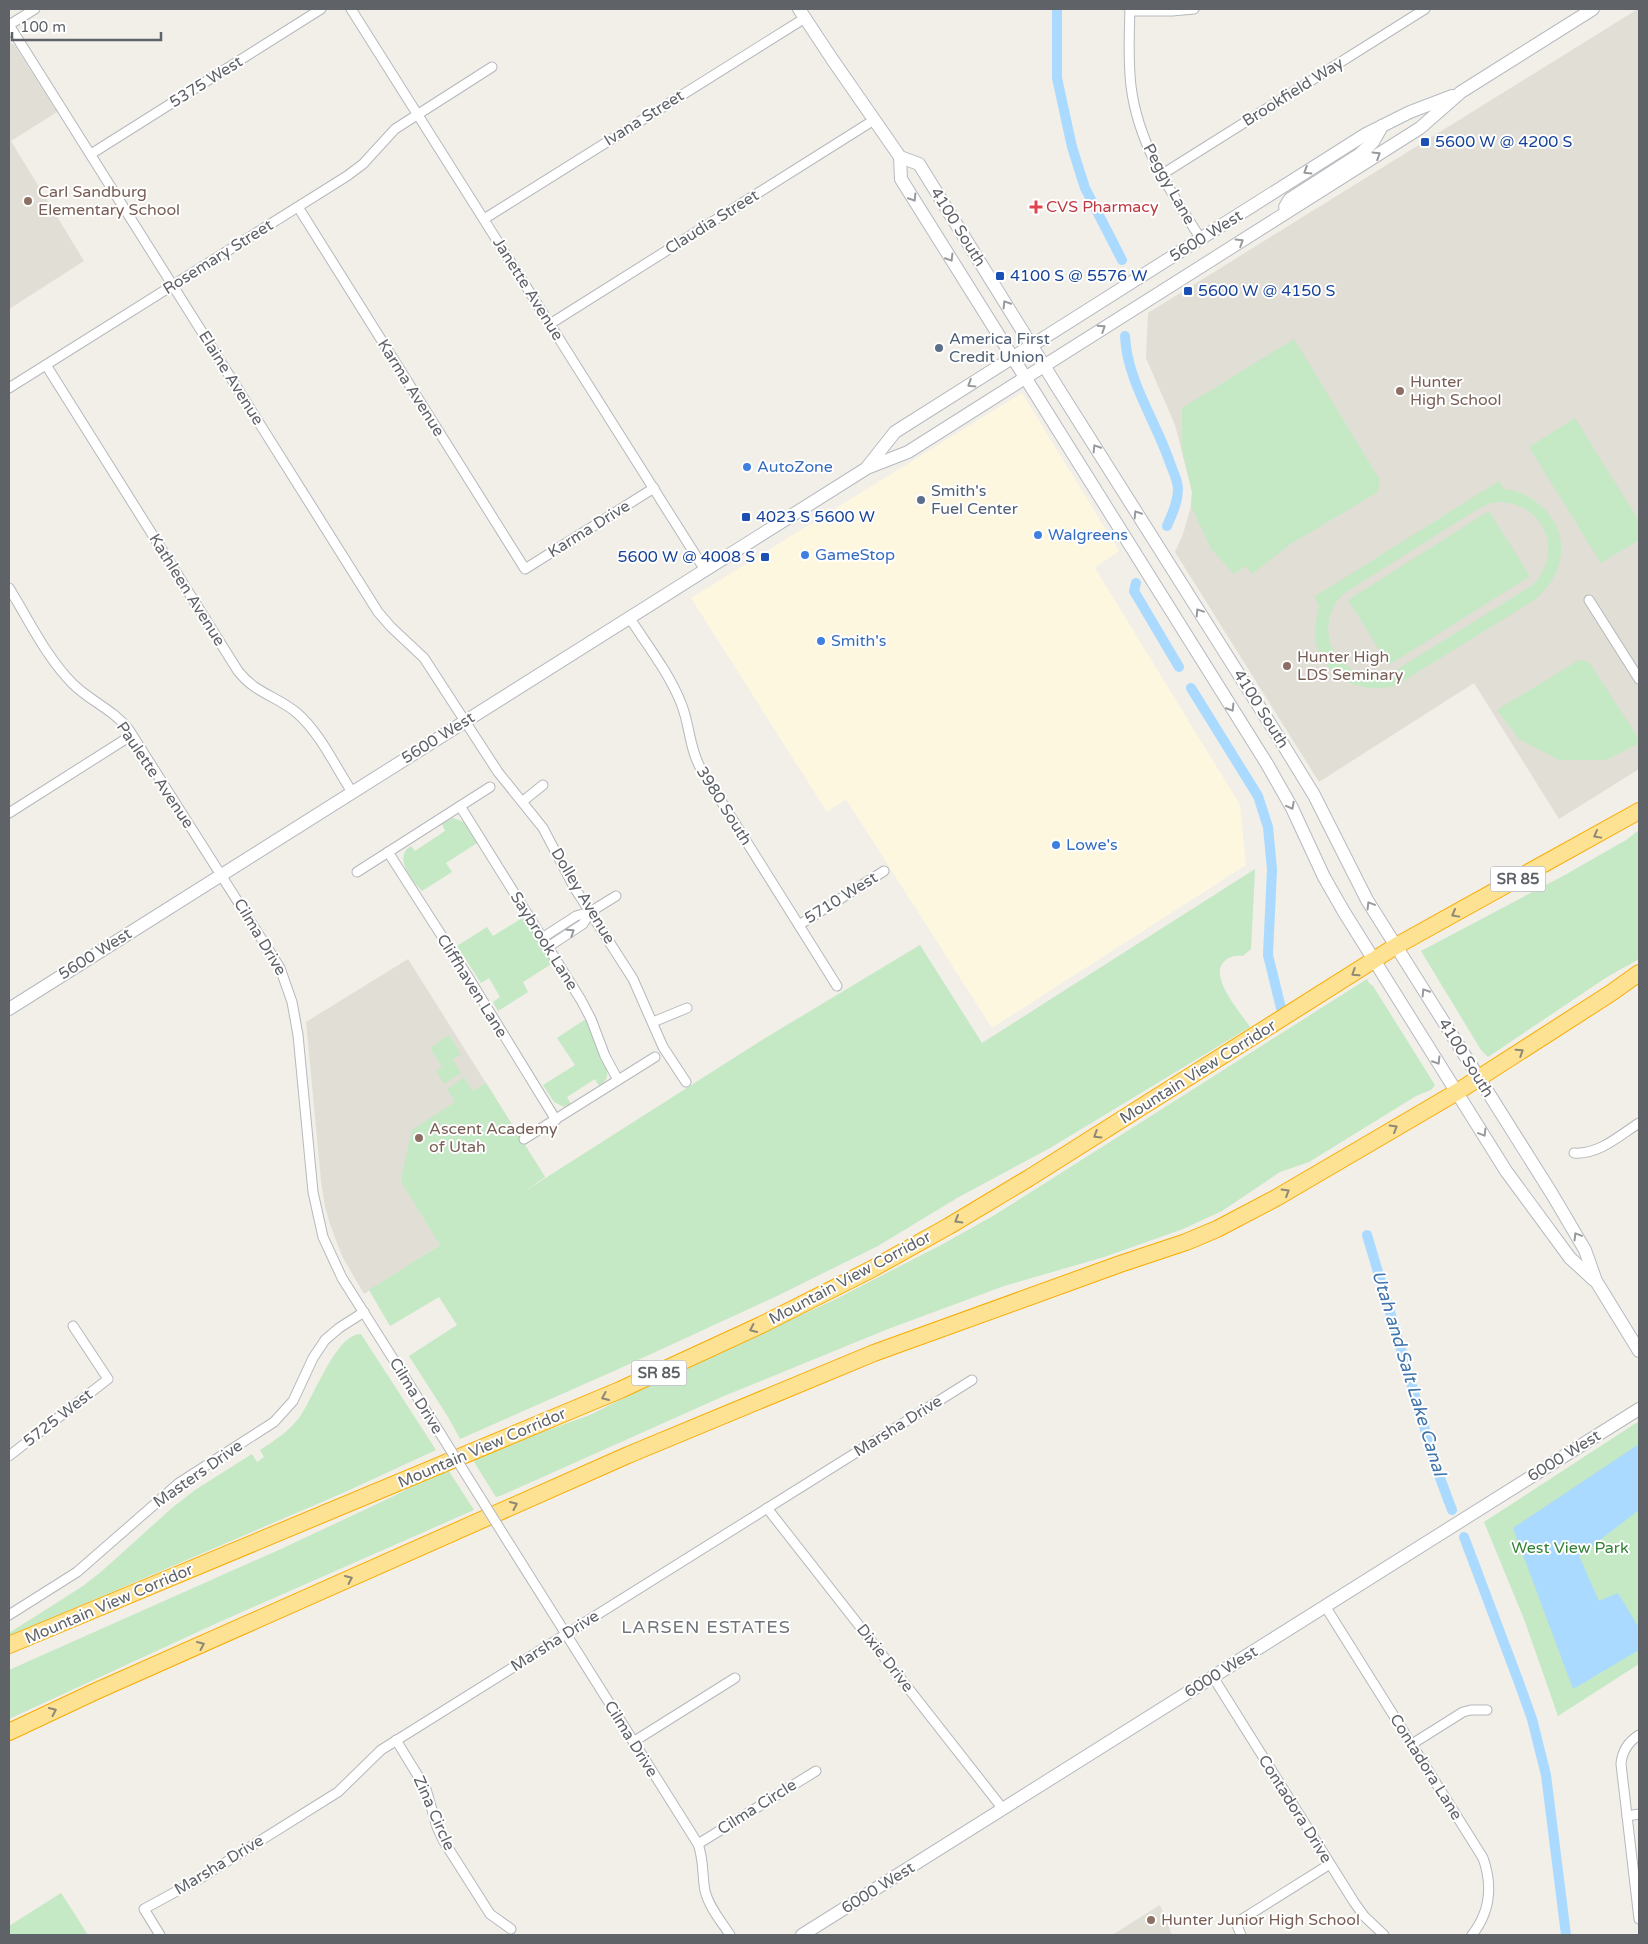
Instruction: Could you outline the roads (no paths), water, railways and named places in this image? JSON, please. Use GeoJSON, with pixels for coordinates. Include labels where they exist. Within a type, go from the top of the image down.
{"type":"FeatureCollection","features":[{"type":"Feature","properties":{"kind":"highway","name":"Mountain View Corridor"},"geometry":{"type":"LineString","coordinates":[[9,1646],[558,1417],[691,1358],[870,1270],[949,1226],[1272,1026],[1396,946],[1639,811]]}},
{"type":"Feature","properties":{"kind":"highway"},"geometry":{"type":"LineString","coordinates":[[9,1732],[94,1692],[637,1451],[874,1353],[1186,1242],[1247,1214],[1457,1092],[1639,973]]}},
{"type":"Feature","properties":{"kind":"main road","name":"5600 West"},"geometry":{"type":"LineString","coordinates":[[9,1009],[867,468],[908,452],[1420,128],[1461,92],[1577,13],[1593,9]]}},
{"type":"Feature","properties":{"kind":"main road","name":"4100 South"},"geometry":{"type":"LineString","coordinates":[[802,13],[900,157],[901,179],[1267,764],[1292,808],[1334,895],[1506,1171],[1570,1258],[1596,1281]]}},
{"type":"Feature","properties":{"kind":"main road","name":"5600 West"},"geometry":{"type":"LineString","coordinates":[[867,468],[895,432],[1382,126],[1410,112],[1461,92]]}},
{"type":"Feature","properties":{"kind":"main road"},"geometry":{"type":"LineString","coordinates":[[1287,212],[1285,207],[1290,199],[1360,154],[1373,142],[1382,126]]}},
{"type":"Feature","properties":{"kind":"main road","name":"4100 South"},"geometry":{"type":"LineString","coordinates":[[900,157],[919,164],[1304,778],[1348,865],[1396,946],[1585,1250],[1596,1281],[1639,1351]]}},
{"type":"Feature","properties":{"kind":"main road","name":"6000 West"},"geometry":{"type":"LineString","coordinates":[[802,1935],[1639,1408]]}},
{"type":"Feature","properties":{"kind":"street"},"geometry":{"type":"LineString","coordinates":[[9,25],[35,9]]}},
{"type":"Feature","properties":{"kind":"street","name":"5375 West"},"geometry":{"type":"LineString","coordinates":[[91,154],[321,9]]}},
{"type":"Feature","properties":{"kind":"street","name":"Janette Avenue"},"geometry":{"type":"LineString","coordinates":[[351,9],[705,570]]}},
{"type":"Feature","properties":{"kind":"street"},"geometry":{"type":"LineString","coordinates":[[1130,10],[1172,11],[1194,9]]}},
{"type":"Feature","properties":{"kind":"street","name":"Brookfield Way"},"geometry":{"type":"LineString","coordinates":[[1161,175],[1425,9]]}},
{"type":"Feature","properties":{"kind":"street","name":"Peggy Lane"},"geometry":{"type":"LineString","coordinates":[[1130,10],[1130,72],[1134,102],[1147,146],[1161,175],[1201,239]]}},
{"type":"Feature","properties":{"kind":"street","name":"Ivana Street"},"geometry":{"type":"LineString","coordinates":[[484,219],[802,13]]}},
{"type":"Feature","properties":{"kind":"street","name":"Elaine Avenue"},"geometry":{"type":"LineString","coordinates":[[9,25],[378,612],[424,658],[465,721]]}},
{"type":"Feature","properties":{"kind":"street","name":"Rosemary Street"},"geometry":{"type":"LineString","coordinates":[[9,388],[352,172],[394,130],[492,68]]}},
{"type":"Feature","properties":{"kind":"street","name":"Claudia Street"},"geometry":{"type":"LineString","coordinates":[[550,324],[874,120]]}},
{"type":"Feature","properties":{"kind":"street","name":"Karma Avenue"},"geometry":{"type":"LineString","coordinates":[[298,207],[525,570]]}},
{"type":"Feature","properties":{"kind":"street","name":"Kathleen Avenue"},"geometry":{"type":"LineString","coordinates":[[46,365],[238,671],[255,688],[286,706],[308,724],[352,792]]}},
{"type":"Feature","properties":{"kind":"street","name":"Karma Drive"},"geometry":{"type":"LineString","coordinates":[[525,570],[654,488]]}},
{"type":"Feature","properties":{"kind":"street","name":"Paulette Avenue"},"geometry":{"type":"LineString","coordinates":[[9,588],[66,676],[77,688],[122,721],[222,875]]}},
{"type":"Feature","properties":{"kind":"street"},"geometry":{"type":"LineString","coordinates":[[1589,600],[1639,679]]}},
{"type":"Feature","properties":{"kind":"street","name":"3980 South"},"geometry":{"type":"LineString","coordinates":[[629,617],[677,694],[686,718],[694,755],[701,769],[837,986]]}},
{"type":"Feature","properties":{"kind":"street","name":"Dolley Avenue"},"geometry":{"type":"LineString","coordinates":[[465,721],[498,772],[543,828],[570,880],[627,968],[663,1046],[686,1082]]}},
{"type":"Feature","properties":{"kind":"street"},"geometry":{"type":"LineString","coordinates":[[9,813],[132,735]]}},
{"type":"Feature","properties":{"kind":"street"},"geometry":{"type":"LineString","coordinates":[[523,801],[543,785]]}},
{"type":"Feature","properties":{"kind":"street"},"geometry":{"type":"LineString","coordinates":[[356,872],[490,787]]}},
{"type":"Feature","properties":{"kind":"street","name":"Saybrook Lane"},"geometry":{"type":"LineString","coordinates":[[460,806],[585,1006],[605,1056],[618,1080]]}},
{"type":"Feature","properties":{"kind":"street","name":"Cliffhaven Lane"},"geometry":{"type":"LineString","coordinates":[[388,852],[556,1120]]}},
{"type":"Feature","properties":{"kind":"street","name":"5710 West"},"geometry":{"type":"LineString","coordinates":[[798,925],[884,871]]}},
{"type":"Feature","properties":{"kind":"street","name":"Cilma Drive"},"geometry":{"type":"LineString","coordinates":[[222,875],[272,954],[287,986],[298,1035],[312,1179],[319,1223],[335,1264],[698,1844],[702,1858],[707,1898],[730,1935]]}},
{"type":"Feature","properties":{"kind":"street"},"geometry":{"type":"LineString","coordinates":[[542,938],[576,916],[590,912],[616,896]]}},
{"type":"Feature","properties":{"kind":"street"},"geometry":{"type":"LineString","coordinates":[[548,947],[583,924],[590,912]]}},
{"type":"Feature","properties":{"kind":"street"},"geometry":{"type":"LineString","coordinates":[[653,1022],[687,1008]]}},
{"type":"Feature","properties":{"kind":"street"},"geometry":{"type":"LineString","coordinates":[[524,1139],[655,1057]]}},
{"type":"Feature","properties":{"kind":"street"},"geometry":{"type":"LineString","coordinates":[[1574,1153],[1589,1153],[1598,1149],[1639,1123]]}},
{"type":"Feature","properties":{"kind":"street","name":"Masters Drive"},"geometry":{"type":"LineString","coordinates":[[9,1615],[77,1572],[179,1483],[274,1422],[293,1400],[313,1358],[325,1340],[339,1328],[364,1312]]}},
{"type":"Feature","properties":{"kind":"street","name":"5725 West"},"geometry":{"type":"LineString","coordinates":[[9,1456],[108,1380],[73,1326]]}},
{"type":"Feature","properties":{"kind":"street","name":"Marsha Drive"},"geometry":{"type":"LineString","coordinates":[[160,1935],[144,1909],[199,1879],[338,1792],[375,1754],[396,1740],[972,1380]]}},
{"type":"Feature","properties":{"kind":"street","name":"Dixie Drive"},"geometry":{"type":"LineString","coordinates":[[767,1508],[1003,1809]]}},
{"type":"Feature","properties":{"kind":"street","name":"Contadora Lane"},"geometry":{"type":"LineString","coordinates":[[1325,1606],[1478,1848],[1487,1868],[1489,1899],[1482,1919],[1472,1935]]}},
{"type":"Feature","properties":{"kind":"street","name":"Contadora Drive"},"geometry":{"type":"LineString","coordinates":[[1212,1677],[1364,1916],[1384,1935]]}},
{"type":"Feature","properties":{"kind":"street"},"geometry":{"type":"LineString","coordinates":[[633,1742],[735,1678]]}},
{"type":"Feature","properties":{"kind":"street"},"geometry":{"type":"LineString","coordinates":[[1412,1744],[1459,1714],[1471,1710],[1487,1710]]}},
{"type":"Feature","properties":{"kind":"street"},"geometry":{"type":"LineString","coordinates":[[1639,1735],[1629,1743],[1622,1758],[1621,1770],[1639,1919]]}},
{"type":"Feature","properties":{"kind":"street","name":"Zina Circle"},"geometry":{"type":"LineString","coordinates":[[396,1740],[426,1789],[437,1827],[443,1840],[490,1914],[511,1929]]}},
{"type":"Feature","properties":{"kind":"street","name":"Cilma Circle"},"geometry":{"type":"LineString","coordinates":[[698,1844],[816,1770]]}},
{"type":"Feature","properties":{"kind":"street"},"geometry":{"type":"LineString","coordinates":[[1627,1816],[1639,1814]]}},
{"type":"Feature","properties":{"kind":"street"},"geometry":{"type":"LineString","coordinates":[[1242,1935],[1236,1923],[1330,1864]]}},
{"type":"Feature","properties":{"kind":"water"},"geometry":{"type":"Polygon","coordinates":[[[1639,1444],[1639,1510],[1579,1556],[1599,1601],[1618,1593],[1639,1628],[1639,1650],[1573,1689],[1513,1528],[1639,1444]]]}},
{"type":"Feature","properties":{"kind":"waterway","name":"Utah and Salt Lake Canal"},"geometry":{"type":"LineString","coordinates":[[1057,9],[1057,78],[1072,147],[1085,188],[1122,260]]}},
{"type":"Feature","properties":{"kind":"waterway","name":"Utah and Salt Lake Canal"},"geometry":{"type":"LineString","coordinates":[[1125,336],[1127,353],[1136,385],[1164,447],[1177,483],[1177,499],[1167,526]]}},
{"type":"Feature","properties":{"kind":"waterway","name":"Utah and Salt Lake Canal"},"geometry":{"type":"LineString","coordinates":[[1136,583],[1134,591],[1179,667]]}},
{"type":"Feature","properties":{"kind":"waterway","name":"Utah and Salt Lake Canal"},"geometry":{"type":"LineString","coordinates":[[1191,688],[1258,796],[1268,827],[1272,869],[1268,955],[1281,1008]]}},
{"type":"Feature","properties":{"kind":"waterway","name":"Utah and Salt Lake Canal"},"geometry":{"type":"LineString","coordinates":[[1367,1235],[1437,1470],[1452,1510]]}},
{"type":"Feature","properties":{"kind":"waterway","name":"Utah and Salt Lake Canal"},"geometry":{"type":"LineString","coordinates":[[1464,1537],[1532,1719],[1546,1775],[1566,1935]]}},
{"type":"Feature","properties":{"kind":"place","name":"5600 W @ 4200 S"},"geometry":{"type":"Point","coordinates":[1425,142]}},
{"type":"Feature","properties":{"kind":"place","name":"Carl Sandburg Elementary School"},"geometry":{"type":"Point","coordinates":[28,201]}},
{"type":"Feature","properties":{"kind":"place","name":"CVS Pharmacy"},"geometry":{"type":"Point","coordinates":[1036,207]}},
{"type":"Feature","properties":{"kind":"place","name":"4100 S @ 5576 W"},"geometry":{"type":"Point","coordinates":[1000,276]}},
{"type":"Feature","properties":{"kind":"place","name":"5600 W @ 4150 S"},"geometry":{"type":"Point","coordinates":[1188,291]}},
{"type":"Feature","properties":{"kind":"place","name":"America First Credit Union"},"geometry":{"type":"Point","coordinates":[939,348]}},
{"type":"Feature","properties":{"kind":"place","name":"Hunter High School"},"geometry":{"type":"Point","coordinates":[1400,391]}},
{"type":"Feature","properties":{"kind":"place","name":"AutoZone"},"geometry":{"type":"Point","coordinates":[747,467]}},
{"type":"Feature","properties":{"kind":"place","name":"Smith's Fuel Center"},"geometry":{"type":"Point","coordinates":[921,500]}},
{"type":"Feature","properties":{"kind":"place","name":"4023 S 5600 W"},"geometry":{"type":"Point","coordinates":[746,517]}},
{"type":"Feature","properties":{"kind":"place","name":"Walgreens"},"geometry":{"type":"Point","coordinates":[1038,535]}},
{"type":"Feature","properties":{"kind":"place","name":"GameStop"},"geometry":{"type":"Point","coordinates":[805,555]}},
{"type":"Feature","properties":{"kind":"place","name":"5600 W @ 4008 S"},"geometry":{"type":"Point","coordinates":[765,557]}},
{"type":"Feature","properties":{"kind":"place","name":"Smith's"},"geometry":{"type":"Point","coordinates":[821,641]}},
{"type":"Feature","properties":{"kind":"place","name":"Hunter High LDS Seminary"},"geometry":{"type":"Point","coordinates":[1287,666]}},
{"type":"Feature","properties":{"kind":"place","name":"Lowe's"},"geometry":{"type":"Point","coordinates":[1056,845]}},
{"type":"Feature","properties":{"kind":"place","name":"Ascent Academy of Utah"},"geometry":{"type":"Point","coordinates":[419,1138]}},
{"type":"Feature","properties":{"kind":"place","name":"Hunter Junior High School"},"geometry":{"type":"Point","coordinates":[1151,1920]}},
{"type":"Feature","properties":{"kind":"district","name":"LARSEN ESTATES"},"geometry":{"type":"Point","coordinates":[706,1627]}},
{"type":"Feature","properties":{"kind":"park label","name":"West View Park"},"geometry":{"type":"Point","coordinates":[1570,1548]}}]}
